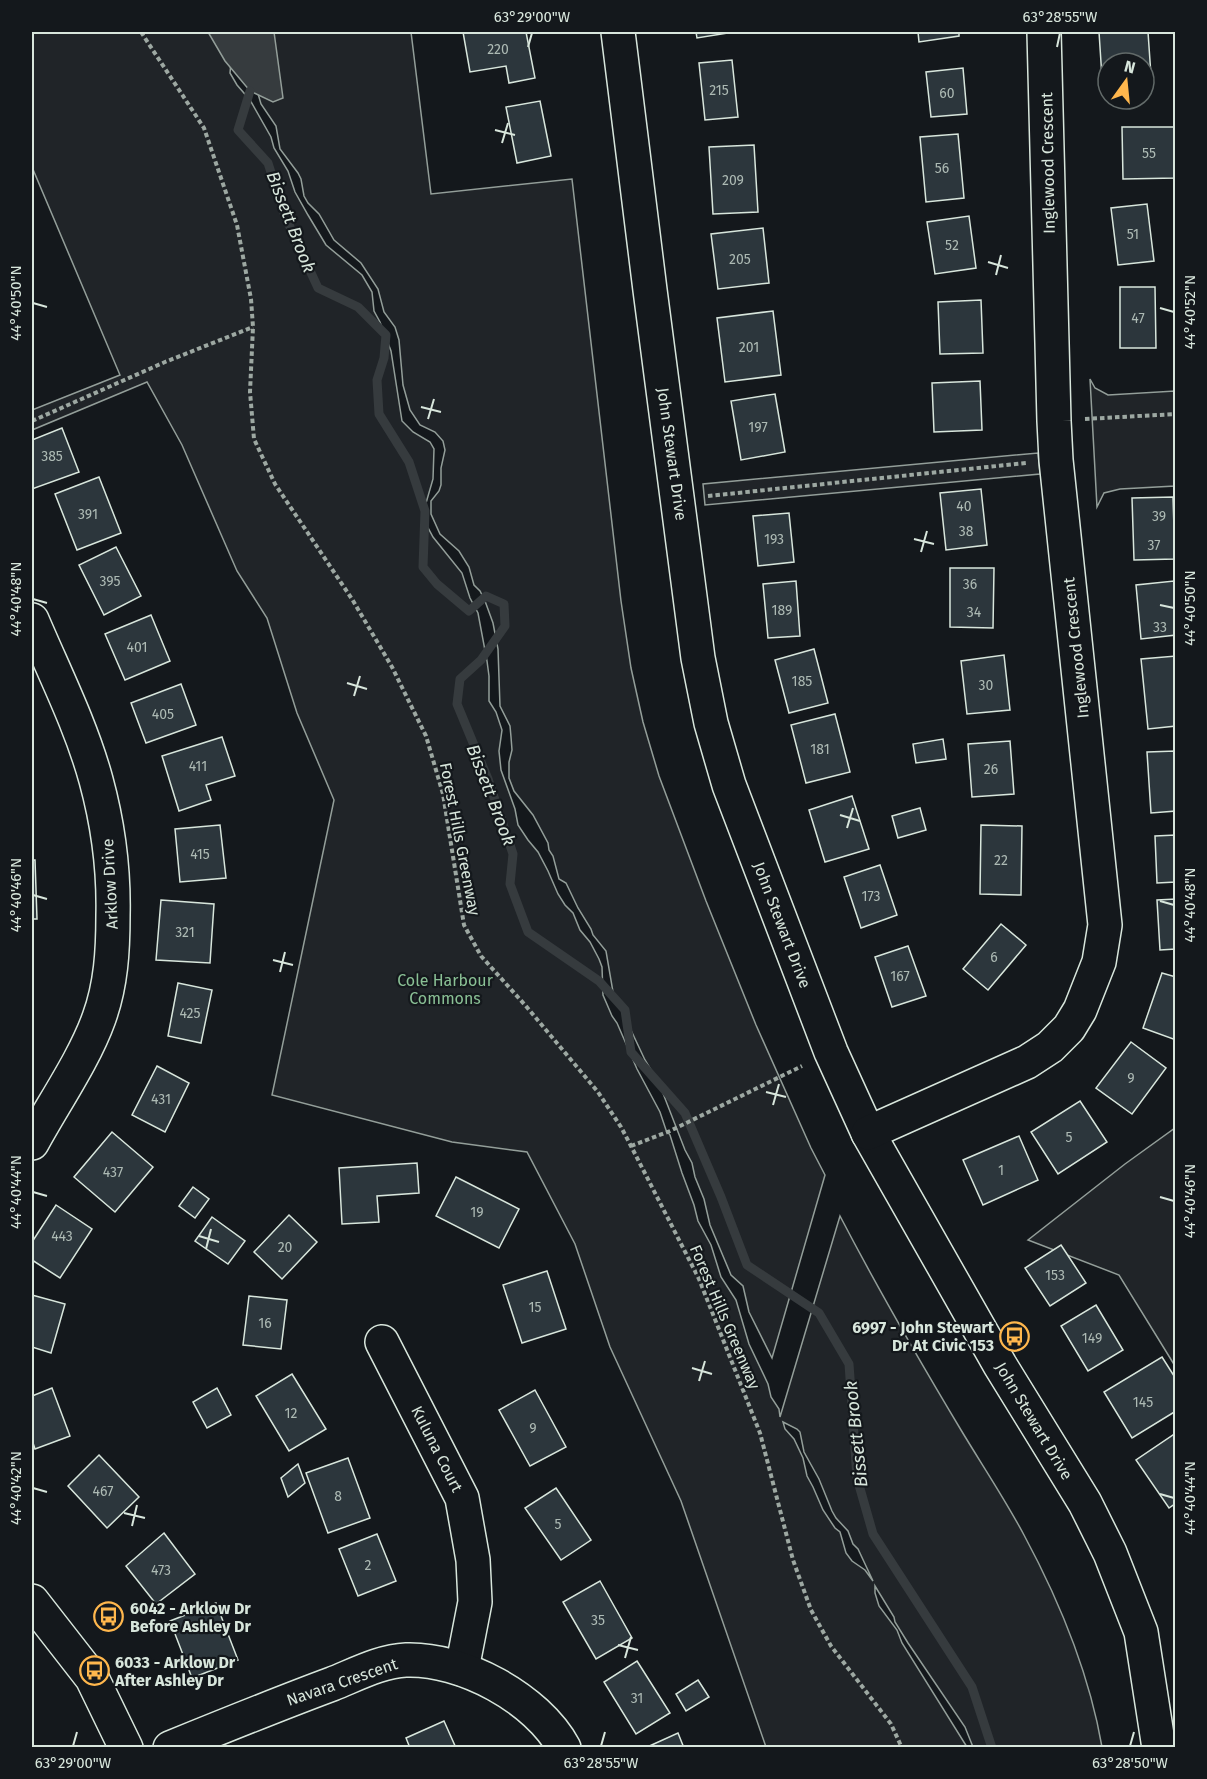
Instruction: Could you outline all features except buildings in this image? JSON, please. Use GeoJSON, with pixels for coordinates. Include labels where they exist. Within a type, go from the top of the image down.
{"type":"FeatureCollection","features":[{"type":"Feature","properties":{"kind":"street","name":"John Stewart Drive"},"geometry":{"type":"LineString","coordinates":[[618,32],[698,658],[711,723],[729,785],[831,1052],[868,1133],[1000,1365],[1085,1503],[1110,1553],[1142,1632],[1159,1748]]}},
{"type":"Feature","properties":{"kind":"street","name":"Inglewood Crescent"},"geometry":{"type":"LineString","coordinates":[[868,1133],[1027,1062],[1050,1047],[1069,1028],[1080,1010],[1099,962],[1105,925],[1056,460],[1044,32]]}},
{"type":"Feature","properties":{"kind":"street","name":"Arklow Drive"},"geometry":{"type":"LineString","coordinates":[[32,620],[80,733],[96,780],[108,836],[114,901],[112,960],[109,985],[103,1005],[88,1043],[32,1143]]}},
{"type":"Feature","properties":{"kind":"street","name":"Kuluna Court"},"geometry":{"type":"LineString","coordinates":[[382,1342],[462,1498],[473,1560],[475,1602],[462,1670]]}},
{"type":"Feature","properties":{"kind":"street"},"geometry":{"type":"LineString","coordinates":[[32,1600],[92,1678],[126,1748]]}},
{"type":"Feature","properties":{"kind":"street","name":"Navara Crescent"},"geometry":{"type":"LineString","coordinates":[[170,1748],[265,1709],[388,1664],[405,1660],[438,1663],[462,1670],[505,1690],[549,1726],[564,1748]]}},
{"type":"Feature","properties":{"kind":"path","name":"Forest Hills Greenway"},"geometry":{"type":"LineString","coordinates":[[141,32],[204,129],[237,225],[251,299],[253,327],[250,392],[254,439],[275,484],[352,599],[392,668],[426,736],[443,794],[464,925],[481,956],[598,1092],[621,1127],[699,1279],[760,1433],[793,1560],[810,1610],[831,1646],[891,1724],[902,1748]]}},
{"type":"Feature","properties":{"kind":"path"},"geometry":{"type":"LineString","coordinates":[[32,421],[165,362],[253,327]]}},
{"type":"Feature","properties":{"kind":"path"},"geometry":{"type":"LineString","coordinates":[[1054,421],[1176,414]]}},
{"type":"Feature","properties":{"kind":"path"},"geometry":{"type":"LineString","coordinates":[[678,499],[1056,460]]}},
{"type":"Feature","properties":{"kind":"path"},"geometry":{"type":"LineString","coordinates":[[631,1146],[670,1131],[831,1052]]}},
{"type":"Feature","properties":{"kind":"green space","name":"Cole Harbour Commons"},"geometry":{"type":"Polygon","coordinates":[[[32,32],[226,32],[231,62],[230,73],[250,100],[271,137],[274,148],[288,171],[295,192],[326,245],[362,275],[372,292],[374,311],[391,351],[402,421],[413,432],[430,442],[434,449],[433,479],[424,510],[425,522],[433,537],[462,573],[470,598],[478,613],[489,676],[489,701],[496,712],[502,730],[499,751],[501,770],[515,809],[518,825],[538,852],[558,894],[573,913],[580,930],[599,959],[602,967],[603,995],[670,1135],[698,1221],[711,1245],[721,1277],[736,1300],[749,1344],[768,1384],[771,1397],[779,1409],[780,1417],[840,1216],[899,1324],[1009,1508],[1050,1586],[1081,1665],[1102,1747],[973,1747],[965,1727],[908,1643],[875,1586],[879,1606],[897,1630],[902,1643],[967,1747],[766,1747],[681,1501],[610,1347],[575,1244],[527,1152],[452,1142],[272,1095],[334,800],[297,713],[267,618],[237,571],[182,445],[147,382],[32,430],[32,410],[120,375],[32,167],[32,32]],[[783,1422],[803,1458],[807,1476],[823,1510],[840,1532],[846,1553],[852,1561],[865,1570],[873,1581],[848,1531],[832,1511],[819,1479],[804,1452],[800,1432],[783,1422]]]}},
{"type":"Feature","properties":{"kind":"green space"},"geometry":{"type":"Polygon","coordinates":[[[240,32],[411,32],[431,194],[572,179],[621,601],[631,668],[643,722],[659,776],[706,901],[756,1025],[825,1175],[772,1358],[749,1312],[743,1286],[731,1275],[710,1225],[692,1163],[659,1083],[645,1060],[613,992],[606,951],[593,935],[566,883],[559,879],[548,843],[533,815],[514,791],[509,778],[512,750],[510,726],[500,706],[498,649],[493,623],[480,591],[474,585],[469,567],[459,551],[440,534],[431,514],[431,501],[441,485],[441,468],[445,450],[443,441],[435,432],[420,425],[410,410],[403,385],[399,340],[395,327],[384,312],[378,289],[361,263],[334,240],[319,214],[308,203],[298,173],[280,149],[276,126],[261,104],[240,32]]]}},
{"type":"Feature","properties":{"kind":"green space"},"geometry":{"type":"Polygon","coordinates":[[[1090,379],[1095,388],[1108,395],[1175,391],[1175,486],[1120,489],[1104,493],[1097,507],[1090,379]]]}},
{"type":"Feature","properties":{"kind":"green space"},"geometry":{"type":"Polygon","coordinates":[[[1038,453],[1040,474],[705,505],[703,484],[1038,453]]]}},
{"type":"Feature","properties":{"kind":"green space"},"geometry":{"type":"Polygon","coordinates":[[[1175,1128],[1175,1366],[1119,1275],[1028,1240],[1175,1128]]]}},
{"type":"Feature","properties":{"kind":"shaded area"},"geometry":{"type":"Polygon","coordinates":[[[208,32],[274,32],[283,98],[273,102],[250,91],[225,61],[208,32]]]}},
{"type":"Feature","properties":{"kind":"waterway","name":"Bissett Brook"},"geometry":{"type":"LineString","coordinates":[[250,91],[238,130],[268,163],[285,216],[318,288],[358,307],[386,335],[384,358],[377,380],[379,414],[409,462],[425,511],[423,567],[437,584],[469,611],[486,596],[504,604],[505,626],[481,660],[460,679],[457,704],[488,779],[513,854],[510,884],[528,932],[599,981],[625,1010],[631,1052],[685,1113],[747,1265],[819,1313],[849,1364],[857,1478],[873,1534],[972,1687],[992,1748]]}},
{"type":"Feature","properties":{"kind":"place","name":"6997 - John Stewart Dr At Civic 153"},"geometry":{"type":"Point","coordinates":[1015,1336]}},
{"type":"Feature","properties":{"kind":"place","name":"6042 - Arklow Dr Before Ashley Dr"},"geometry":{"type":"Point","coordinates":[109,1617]}},
{"type":"Feature","properties":{"kind":"place","name":"6033 - Arklow Dr After Ashley Dr"},"geometry":{"type":"Point","coordinates":[94,1671]}}]}
